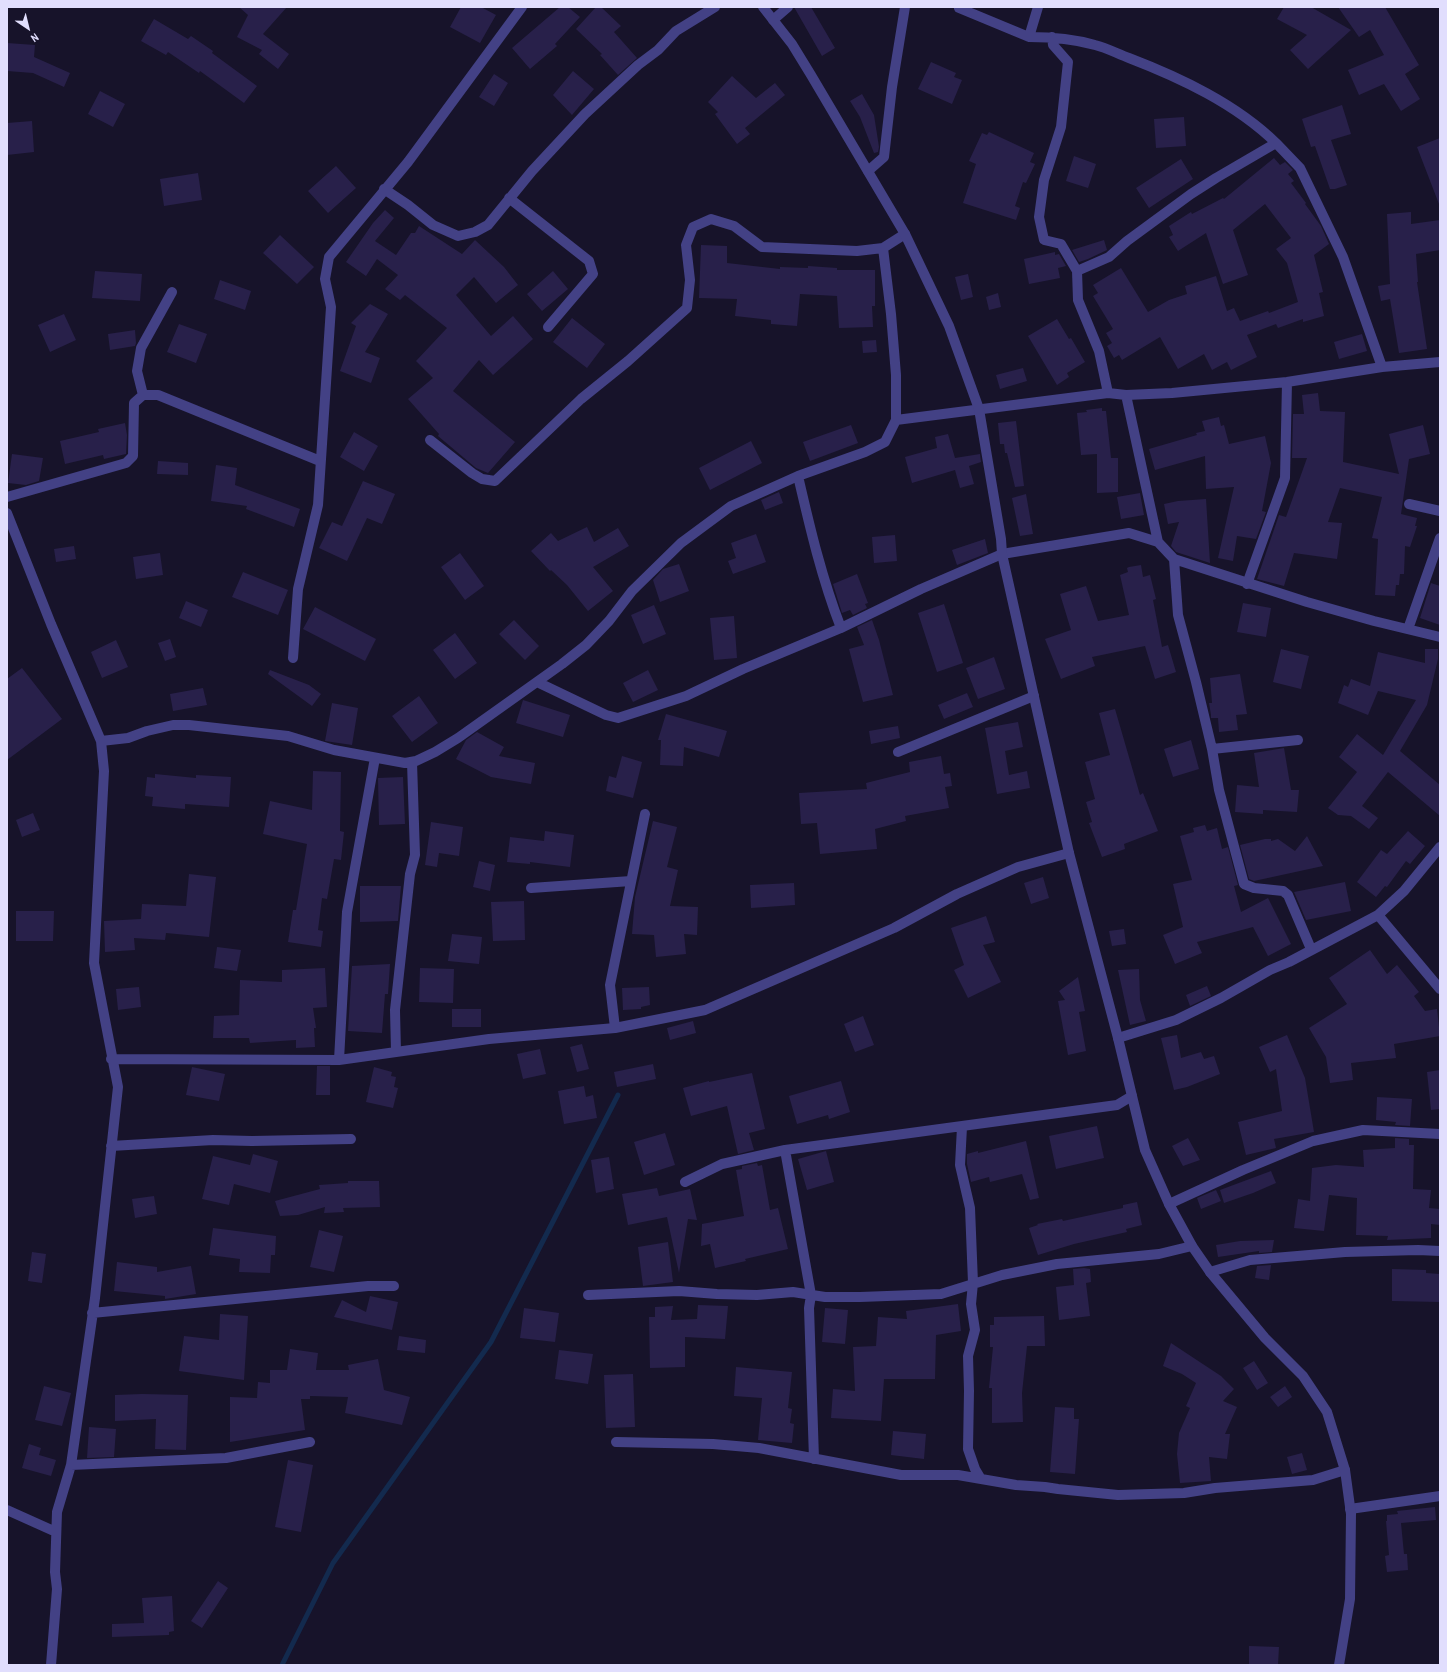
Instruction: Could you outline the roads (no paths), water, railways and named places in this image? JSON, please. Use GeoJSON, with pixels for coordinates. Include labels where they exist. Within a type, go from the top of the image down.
{"type":"FeatureCollection","features":[{"type":"Feature","properties":{"kind":"street"},"geometry":{"type":"LineString","coordinates":[[293,658],[298,589],[318,505],[331,307],[325,279],[329,256],[408,162],[522,7]]}},
{"type":"Feature","properties":{"kind":"street"},"geometry":{"type":"LineString","coordinates":[[384,189],[408,204],[434,225],[458,236],[475,232],[488,225],[509,198],[560,140],[613,88],[658,50],[676,31],[698,16],[716,7]]}},
{"type":"Feature","properties":{"kind":"street"},"geometry":{"type":"LineString","coordinates":[[763,7],[796,50],[905,234],[949,326],[979,409],[1001,539],[1002,554],[1069,853],[1118,1038],[1145,1150],[1169,1204],[1192,1246],[1210,1272],[1265,1338],[1303,1376],[1327,1412],[1345,1470],[1350,1509],[1350,1599],[1339,1665]]}},
{"type":"Feature","properties":{"kind":"street"},"geometry":{"type":"LineString","coordinates":[[773,20],[788,7]]}},
{"type":"Feature","properties":{"kind":"street"},"geometry":{"type":"LineString","coordinates":[[868,171],[884,157],[892,87],[905,7]]}},
{"type":"Feature","properties":{"kind":"street"},"geometry":{"type":"LineString","coordinates":[[960,7],[1029,37],[1052,37],[1095,45],[1150,66],[1211,96],[1265,133],[1300,168],[1343,257],[1382,368]]}},
{"type":"Feature","properties":{"kind":"street"},"geometry":{"type":"LineString","coordinates":[[1029,37],[1038,7]]}},
{"type":"Feature","properties":{"kind":"street"},"geometry":{"type":"LineString","coordinates":[[1052,37],[1053,45],[1068,62],[1061,128],[1044,180],[1039,217],[1044,240],[1061,244],[1077,271],[1078,300],[1099,351],[1108,394]]}},
{"type":"Feature","properties":{"kind":"street"},"geometry":{"type":"LineString","coordinates":[[1077,271],[1109,257],[1127,241],[1191,194],[1276,143]]}},
{"type":"Feature","properties":{"kind":"street"},"geometry":{"type":"LineString","coordinates":[[509,198],[589,261],[591,267],[593,274],[548,327]]}},
{"type":"Feature","properties":{"kind":"street"},"geometry":{"type":"LineString","coordinates":[[430,440],[472,474],[482,479],[495,481],[581,399],[628,361],[687,308],[690,280],[686,245],[693,227],[711,219],[734,226],[762,247],[857,251],[883,248],[905,234]]}},
{"type":"Feature","properties":{"kind":"street"},"geometry":{"type":"LineString","coordinates":[[100,741],[128,738],[147,731],[173,725],[189,725],[288,736],[334,750],[405,763],[412,762],[435,752],[458,738],[586,645],[609,621],[632,591],[681,544],[731,506],[798,476],[865,452],[886,442],[896,420],[896,375],[891,314],[883,248]]}},
{"type":"Feature","properties":{"kind":"street"},"geometry":{"type":"LineString","coordinates":[[143,395],[137,371],[141,348],[172,292]]}},
{"type":"Feature","properties":{"kind":"street"},"geometry":{"type":"LineString","coordinates":[[896,420],[1108,394],[1126,395],[1172,393],[1287,382],[1382,368],[1440,362]]}},
{"type":"Feature","properties":{"kind":"street"},"geometry":{"type":"LineString","coordinates":[[1247,584],[1285,478],[1287,382]]}},
{"type":"Feature","properties":{"kind":"street"},"geometry":{"type":"LineString","coordinates":[[7,497],[126,463],[133,456],[134,402],[143,395],[158,395],[320,461]]}},
{"type":"Feature","properties":{"kind":"street"},"geometry":{"type":"LineString","coordinates":[[1126,395],[1158,542]]}},
{"type":"Feature","properties":{"kind":"street"},"geometry":{"type":"LineString","coordinates":[[798,476],[813,544],[831,603],[841,628]]}},
{"type":"Feature","properties":{"kind":"street"},"geometry":{"type":"LineString","coordinates":[[1409,504],[1440,510]]}},
{"type":"Feature","properties":{"kind":"street"},"geometry":{"type":"LineString","coordinates":[[7,513],[100,741],[104,778],[94,963],[111,1058],[118,1087],[92,1313],[71,1465],[57,1512],[55,1572],[57,1588],[51,1665]]}},
{"type":"Feature","properties":{"kind":"street"},"geometry":{"type":"LineString","coordinates":[[537,682],[606,715],[618,718],[686,696],[743,669],[841,628],[921,589],[1002,554],[1129,533],[1158,542],[1174,559],[1247,584],[1374,621],[1440,637]]}},
{"type":"Feature","properties":{"kind":"street"},"geometry":{"type":"LineString","coordinates":[[1408,629],[1440,538]]}},
{"type":"Feature","properties":{"kind":"street"},"geometry":{"type":"LineString","coordinates":[[1174,559],[1178,615],[1212,749],[1219,790],[1244,884],[1254,888],[1283,891],[1288,895],[1310,949]]}},
{"type":"Feature","properties":{"kind":"street"},"geometry":{"type":"LineString","coordinates":[[898,752],[1034,696]]}},
{"type":"Feature","properties":{"kind":"street"},"geometry":{"type":"LineString","coordinates":[[1212,749],[1298,740]]}},
{"type":"Feature","properties":{"kind":"street"},"geometry":{"type":"LineString","coordinates":[[339,1060],[347,912],[374,758]]}},
{"type":"Feature","properties":{"kind":"street"},"geometry":{"type":"LineString","coordinates":[[396,1052],[395,1010],[410,874],[415,855],[412,762]]}},
{"type":"Feature","properties":{"kind":"street"},"geometry":{"type":"LineString","coordinates":[[615,1028],[610,985],[644,814]]}},
{"type":"Feature","properties":{"kind":"street"},"geometry":{"type":"LineString","coordinates":[[1118,1038],[1176,1020],[1310,949],[1356,928],[1378,915],[1404,891],[1440,847]]}},
{"type":"Feature","properties":{"kind":"street"},"geometry":{"type":"LineString","coordinates":[[111,1058],[339,1060],[489,1039],[615,1028],[705,1010],[894,928],[957,894],[1018,867],[1069,853]]}},
{"type":"Feature","properties":{"kind":"street"},"geometry":{"type":"LineString","coordinates":[[531,888],[631,881]]}},
{"type":"Feature","properties":{"kind":"street"},"geometry":{"type":"LineString","coordinates":[[1378,915],[1440,989]]}},
{"type":"Feature","properties":{"kind":"street"},"geometry":{"type":"LineString","coordinates":[[685,1182],[722,1164],[785,1150],[1117,1105],[1132,1096]]}},
{"type":"Feature","properties":{"kind":"street"},"geometry":{"type":"LineString","coordinates":[[962,1127],[960,1165],[970,1208],[974,1283],[971,1304],[975,1330],[968,1356],[968,1449],[975,1469],[981,1479]]}},
{"type":"Feature","properties":{"kind":"street"},"geometry":{"type":"LineString","coordinates":[[1169,1204],[1243,1170],[1313,1141],[1363,1130],[1440,1134]]}},
{"type":"Feature","properties":{"kind":"street"},"geometry":{"type":"LineString","coordinates":[[111,1146],[213,1140],[351,1140]]}},
{"type":"Feature","properties":{"kind":"street"},"geometry":{"type":"LineString","coordinates":[[785,1150],[811,1294],[809,1308],[814,1459]]}},
{"type":"Feature","properties":{"kind":"street"},"geometry":{"type":"LineString","coordinates":[[588,1294],[679,1291],[717,1294],[793,1292],[825,1297],[860,1297],[941,1294],[1002,1274],[1057,1264],[1159,1254],[1192,1246]]}},
{"type":"Feature","properties":{"kind":"street"},"geometry":{"type":"LineString","coordinates":[[1210,1272],[1250,1260],[1345,1252],[1418,1250],[1440,1252]]}},
{"type":"Feature","properties":{"kind":"street"},"geometry":{"type":"LineString","coordinates":[[92,1313],[368,1286],[394,1286]]}},
{"type":"Feature","properties":{"kind":"street"},"geometry":{"type":"LineString","coordinates":[[71,1465],[226,1458],[310,1442]]}},
{"type":"Feature","properties":{"kind":"street"},"geometry":{"type":"LineString","coordinates":[[616,1442],[713,1444],[759,1448],[901,1475],[958,1475],[1016,1485],[1118,1495],[1184,1493],[1215,1488],[1313,1480],[1345,1470]]}},
{"type":"Feature","properties":{"kind":"street"},"geometry":{"type":"LineString","coordinates":[[1350,1509],[1440,1496]]}},
{"type":"Feature","properties":{"kind":"street"},"geometry":{"type":"LineString","coordinates":[[7,1510],[56,1532]]}},
{"type":"Feature","properties":{"kind":"waterway"},"geometry":{"type":"LineString","coordinates":[[282,1665],[333,1563],[491,1342],[618,1095]]}}]}
